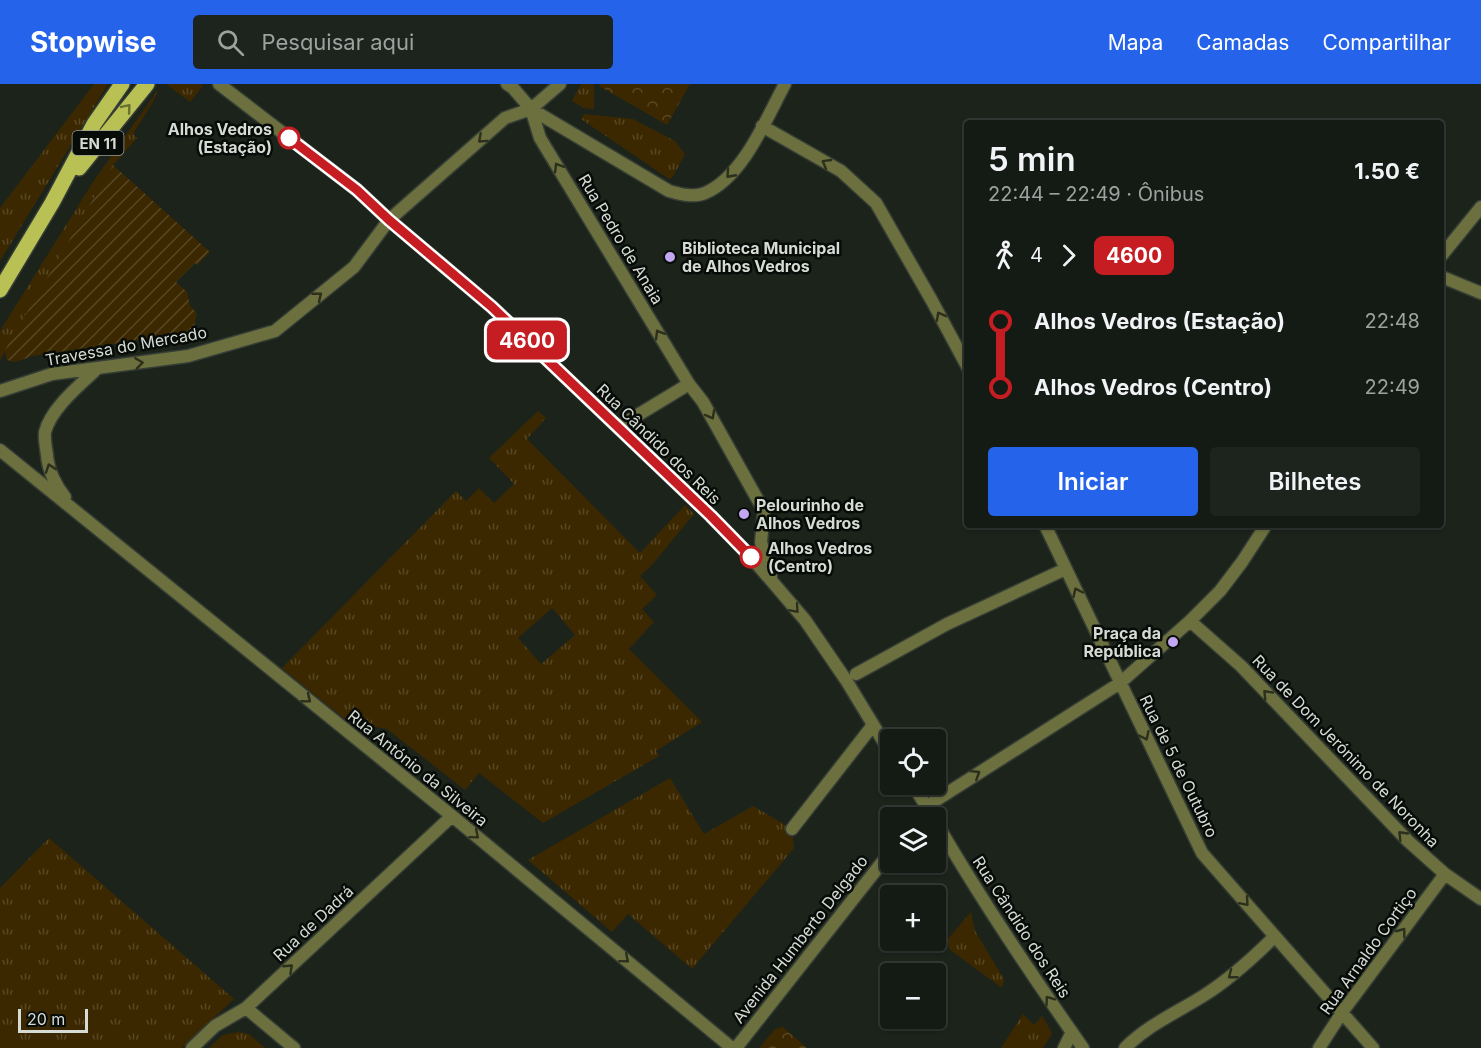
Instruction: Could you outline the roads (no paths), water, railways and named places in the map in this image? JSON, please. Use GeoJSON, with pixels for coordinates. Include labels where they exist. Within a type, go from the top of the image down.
{"type":"FeatureCollection","features":[{"type":"Feature","properties":{"kind":"main road","name":"EN 11"},"geometry":{"type":"LineString","coordinates":[[0,290],[52,203],[94,124],[122,84]]}},
{"type":"Feature","properties":{"kind":"main road","name":"EN 11"},"geometry":{"type":"LineString","coordinates":[[52,203],[147,84]]}},
{"type":"Feature","properties":{"kind":"street","name":"Rua Cândido dos Reis"},"geometry":{"type":"LineString","coordinates":[[219,84],[231,89],[357,190],[492,307],[711,516],[751,557],[805,621],[846,680],[880,736]]}},
{"type":"Feature","properties":{"kind":"street"},"geometry":{"type":"LineString","coordinates":[[507,84],[531,109],[669,191],[685,196],[704,194],[727,180],[745,156],[784,84]]}},
{"type":"Feature","properties":{"kind":"street","name":"Travessa do Mercado"},"geometry":{"type":"LineString","coordinates":[[0,391],[52,374],[188,356],[275,331],[354,267],[389,220],[505,118],[531,109],[560,84]]}},
{"type":"Feature","properties":{"kind":"street","name":"Rua Pedro de Anaia"},"geometry":{"type":"LineString","coordinates":[[531,109],[540,138],[689,384],[704,402],[764,511],[761,542],[773,584]]}},
{"type":"Feature","properties":{"kind":"street"},"geometry":{"type":"LineString","coordinates":[[762,126],[841,171],[876,203],[964,361]]}},
{"type":"Feature","properties":{"kind":"street"},"geometry":{"type":"LineString","coordinates":[[1444,253],[1481,207]]}},
{"type":"Feature","properties":{"kind":"street"},"geometry":{"type":"LineString","coordinates":[[1444,278],[1481,293]]}},
{"type":"Feature","properties":{"kind":"street","name":"Rua António da Silveira"},"geometry":{"type":"LineString","coordinates":[[82,516],[58,488],[47,462],[45,432],[54,414],[73,391],[98,368]]}},
{"type":"Feature","properties":{"kind":"street"},"geometry":{"type":"LineString","coordinates":[[618,427],[689,384]]}},
{"type":"Feature","properties":{"kind":"street","name":"Rua António da Silveira"},"geometry":{"type":"LineString","coordinates":[[0,450],[734,1048]]}},
{"type":"Feature","properties":{"kind":"street","name":"Rua de 5 de Outubro"},"geometry":{"type":"LineString","coordinates":[[1046,528],[1202,853],[1343,1011],[1373,1048]]}},
{"type":"Feature","properties":{"kind":"street"},"geometry":{"type":"LineString","coordinates":[[920,795],[927,806],[1120,683],[1220,591],[1264,528]]}},
{"type":"Feature","properties":{"kind":"street"},"geometry":{"type":"LineString","coordinates":[[856,674],[948,624],[1059,572]]}},
{"type":"Feature","properties":{"kind":"street","name":"Rua de Dom Jerónimo de Noronha"},"geometry":{"type":"LineString","coordinates":[[1190,621],[1241,666],[1408,841],[1445,874],[1481,899]]}},
{"type":"Feature","properties":{"kind":"street"},"geometry":{"type":"LineString","coordinates":[[792,829],[873,725]]}},
{"type":"Feature","properties":{"kind":"street","name":"Rua de Dadrá"},"geometry":{"type":"LineString","coordinates":[[192,1048],[215,1026],[246,1008],[452,816]]}},
{"type":"Feature","properties":{"kind":"street","name":"Rua Cândido dos Reis"},"geometry":{"type":"LineString","coordinates":[[946,839],[977,893],[1083,1048]]}},
{"type":"Feature","properties":{"kind":"street","name":"Avenida Humberto Delgado"},"geometry":{"type":"LineString","coordinates":[[734,1048],[880,865]]}},
{"type":"Feature","properties":{"kind":"street","name":"Rua Arnaldo Cortiço"},"geometry":{"type":"LineString","coordinates":[[1319,1048],[1343,1011],[1445,874]]}},
{"type":"Feature","properties":{"kind":"street"},"geometry":{"type":"LineString","coordinates":[[1125,1048],[1140,1033],[1203,996],[1226,979],[1254,957],[1275,936]]}},
{"type":"Feature","properties":{"kind":"street"},"geometry":{"type":"LineString","coordinates":[[246,1008],[294,1048]]}},
{"type":"Feature","properties":{"kind":"street"},"geometry":{"type":"LineString","coordinates":[[1064,1048],[1072,1032]]}},
{"type":"Feature","properties":{"kind":"place","name":"Alhos Vedros (Estação)"},"geometry":{"type":"Point","coordinates":[289,138]}},
{"type":"Feature","properties":{"kind":"place","name":"Biblioteca Municipal de Alhos Vedros"},"geometry":{"type":"Point","coordinates":[670,257]}},
{"type":"Feature","properties":{"kind":"place","name":"Pelourinho de Alhos Vedros"},"geometry":{"type":"Point","coordinates":[744,514]}},
{"type":"Feature","properties":{"kind":"place","name":"Alhos Vedros (Centro)"},"geometry":{"type":"Point","coordinates":[751,557]}},
{"type":"Feature","properties":{"kind":"place","name":"Praça da República"},"geometry":{"type":"Point","coordinates":[1173,642]}}]}
